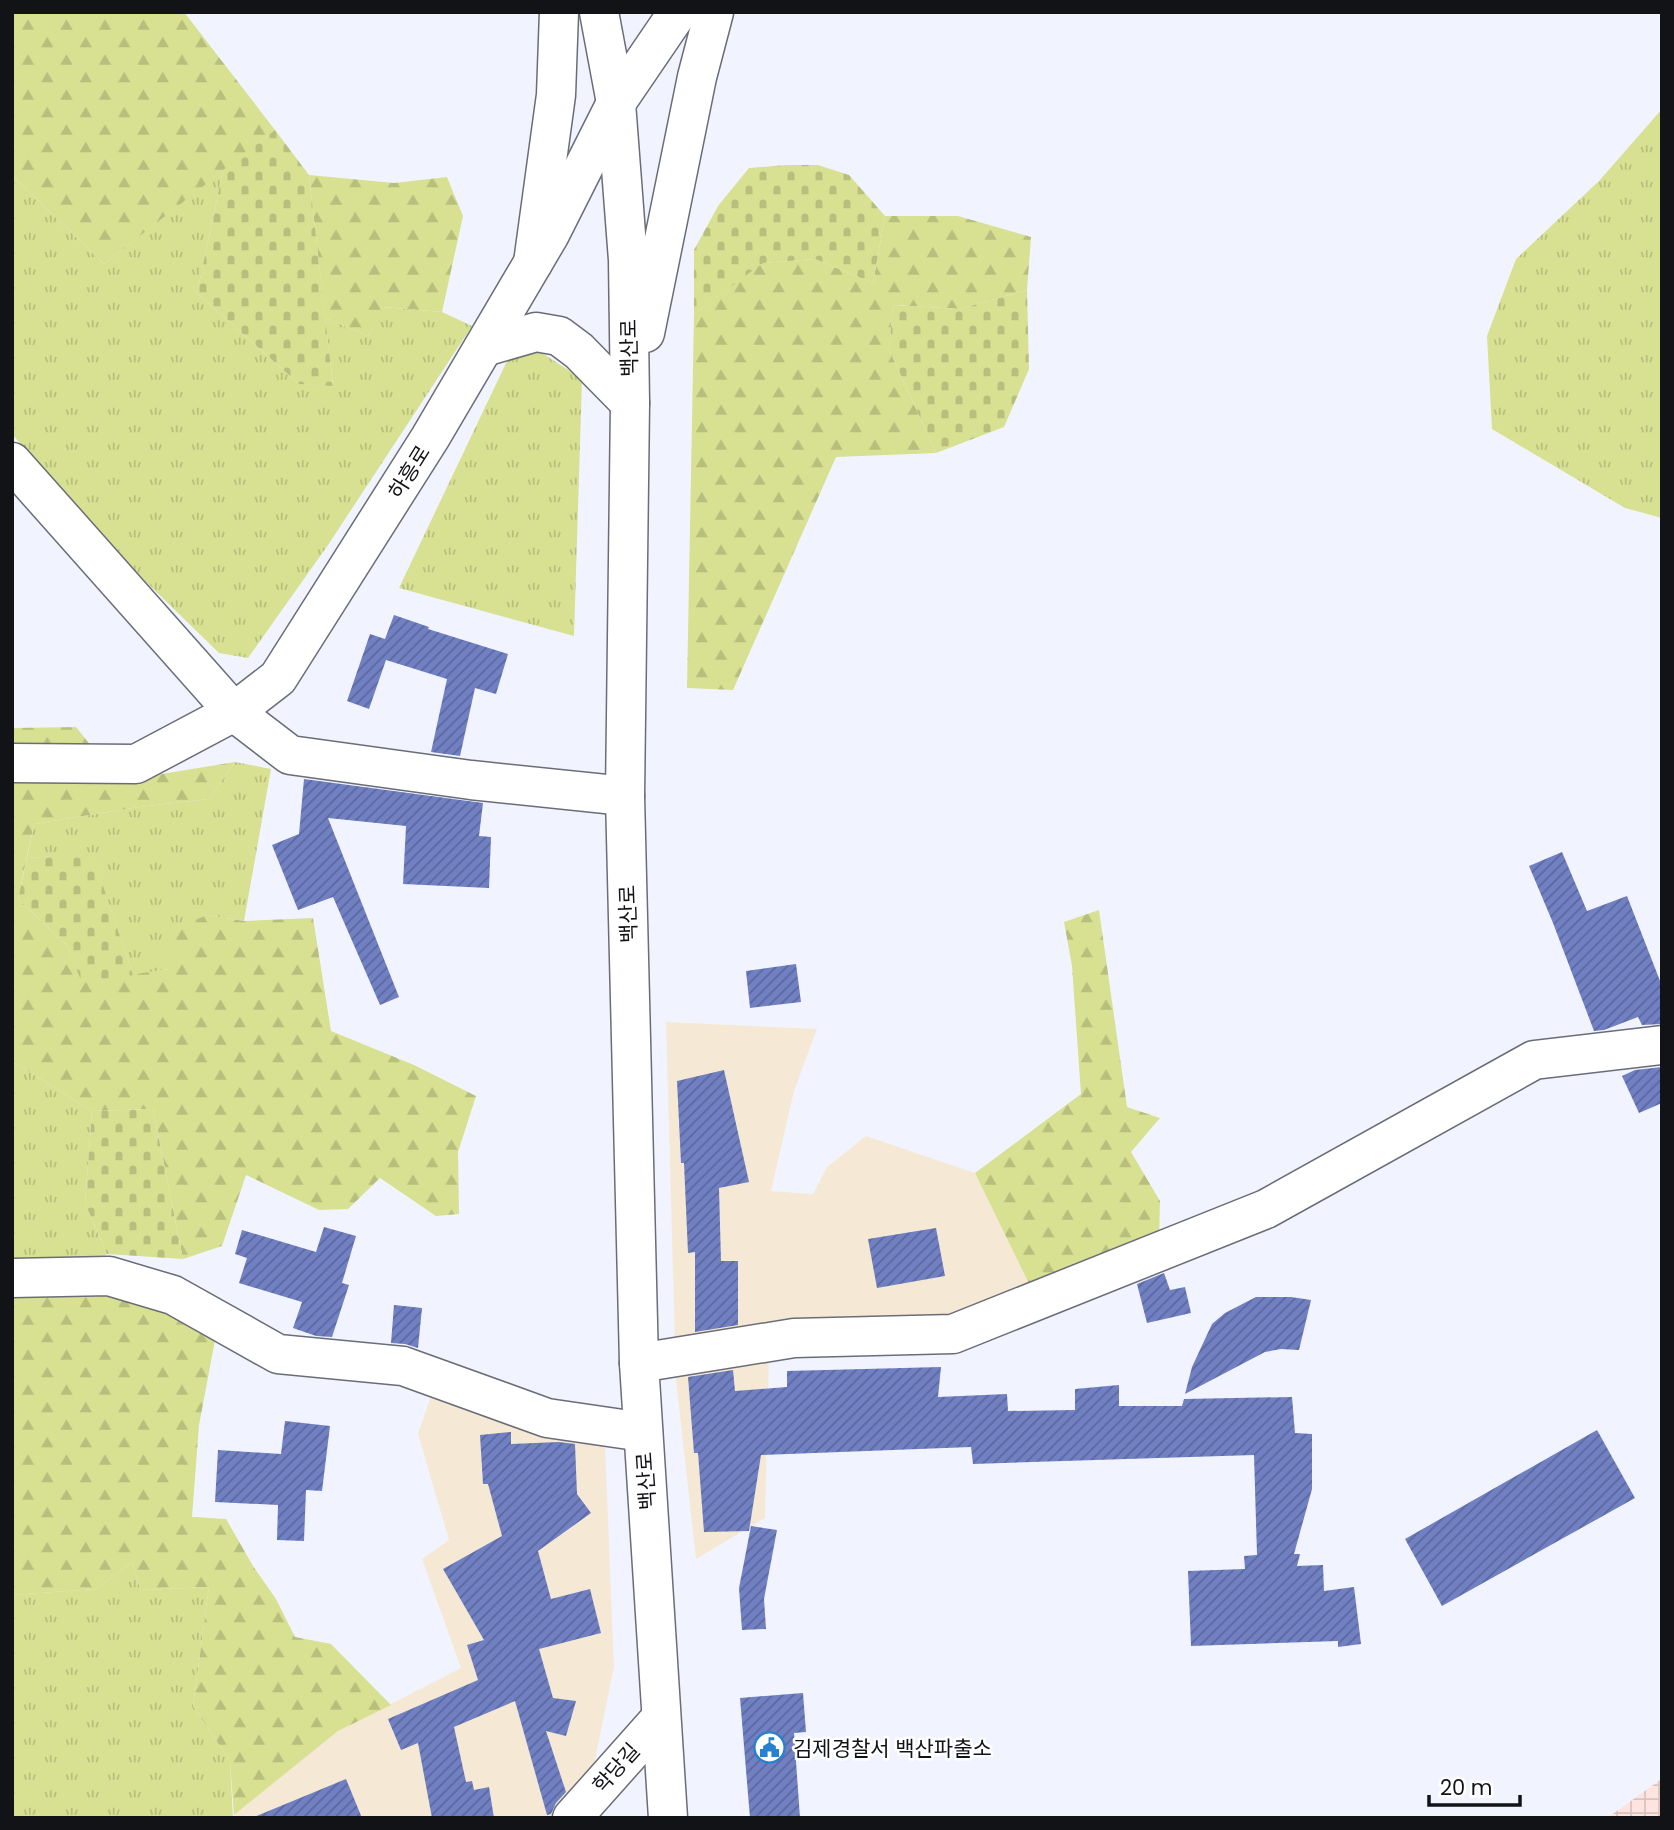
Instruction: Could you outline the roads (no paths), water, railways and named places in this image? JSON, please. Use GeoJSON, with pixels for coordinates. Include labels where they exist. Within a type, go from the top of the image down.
{"type":"FeatureCollection","features":[{"type":"Feature","properties":{"kind":"street"},"geometry":{"type":"LineString","coordinates":[[533,263],[556,95],[559,12]]}},
{"type":"Feature","properties":{"kind":"street","name":"백산로"},"geometry":{"type":"LineString","coordinates":[[599,12],[616,103],[628,260],[630,403],[625,796],[639,1363],[668,1818]]}},
{"type":"Feature","properties":{"kind":"street","name":"하흥로"},"geometry":{"type":"LineString","coordinates":[[12,763],[136,764],[234,712],[278,678],[430,438],[550,234],[616,103],[678,12]]}},
{"type":"Feature","properties":{"kind":"street"},"geometry":{"type":"LineString","coordinates":[[630,403],[697,76],[714,12]]}},
{"type":"Feature","properties":{"kind":"street"},"geometry":{"type":"LineString","coordinates":[[484,346],[536,332],[559,336],[579,351],[630,403]]}},
{"type":"Feature","properties":{"kind":"street"},"geometry":{"type":"LineString","coordinates":[[12,462],[234,712],[290,755],[471,780],[625,796]]}},
{"type":"Feature","properties":{"kind":"street"},"geometry":{"type":"LineString","coordinates":[[639,1363],[794,1338],[953,1334],[1265,1209],[1534,1060],[1662,1045]]}},
{"type":"Feature","properties":{"kind":"street"},"geometry":{"type":"LineString","coordinates":[[12,1278],[109,1276],[173,1295],[278,1354],[403,1366],[547,1418],[643,1432]]}},
{"type":"Feature","properties":{"kind":"street","name":"학당길"},"geometry":{"type":"LineString","coordinates":[[572,1818],[662,1718]]}},
{"type":"Feature","properties":{"kind":"place","name":"김제경찰서 백산파출소"},"geometry":{"type":"Point","coordinates":[770,1748]}}]}
